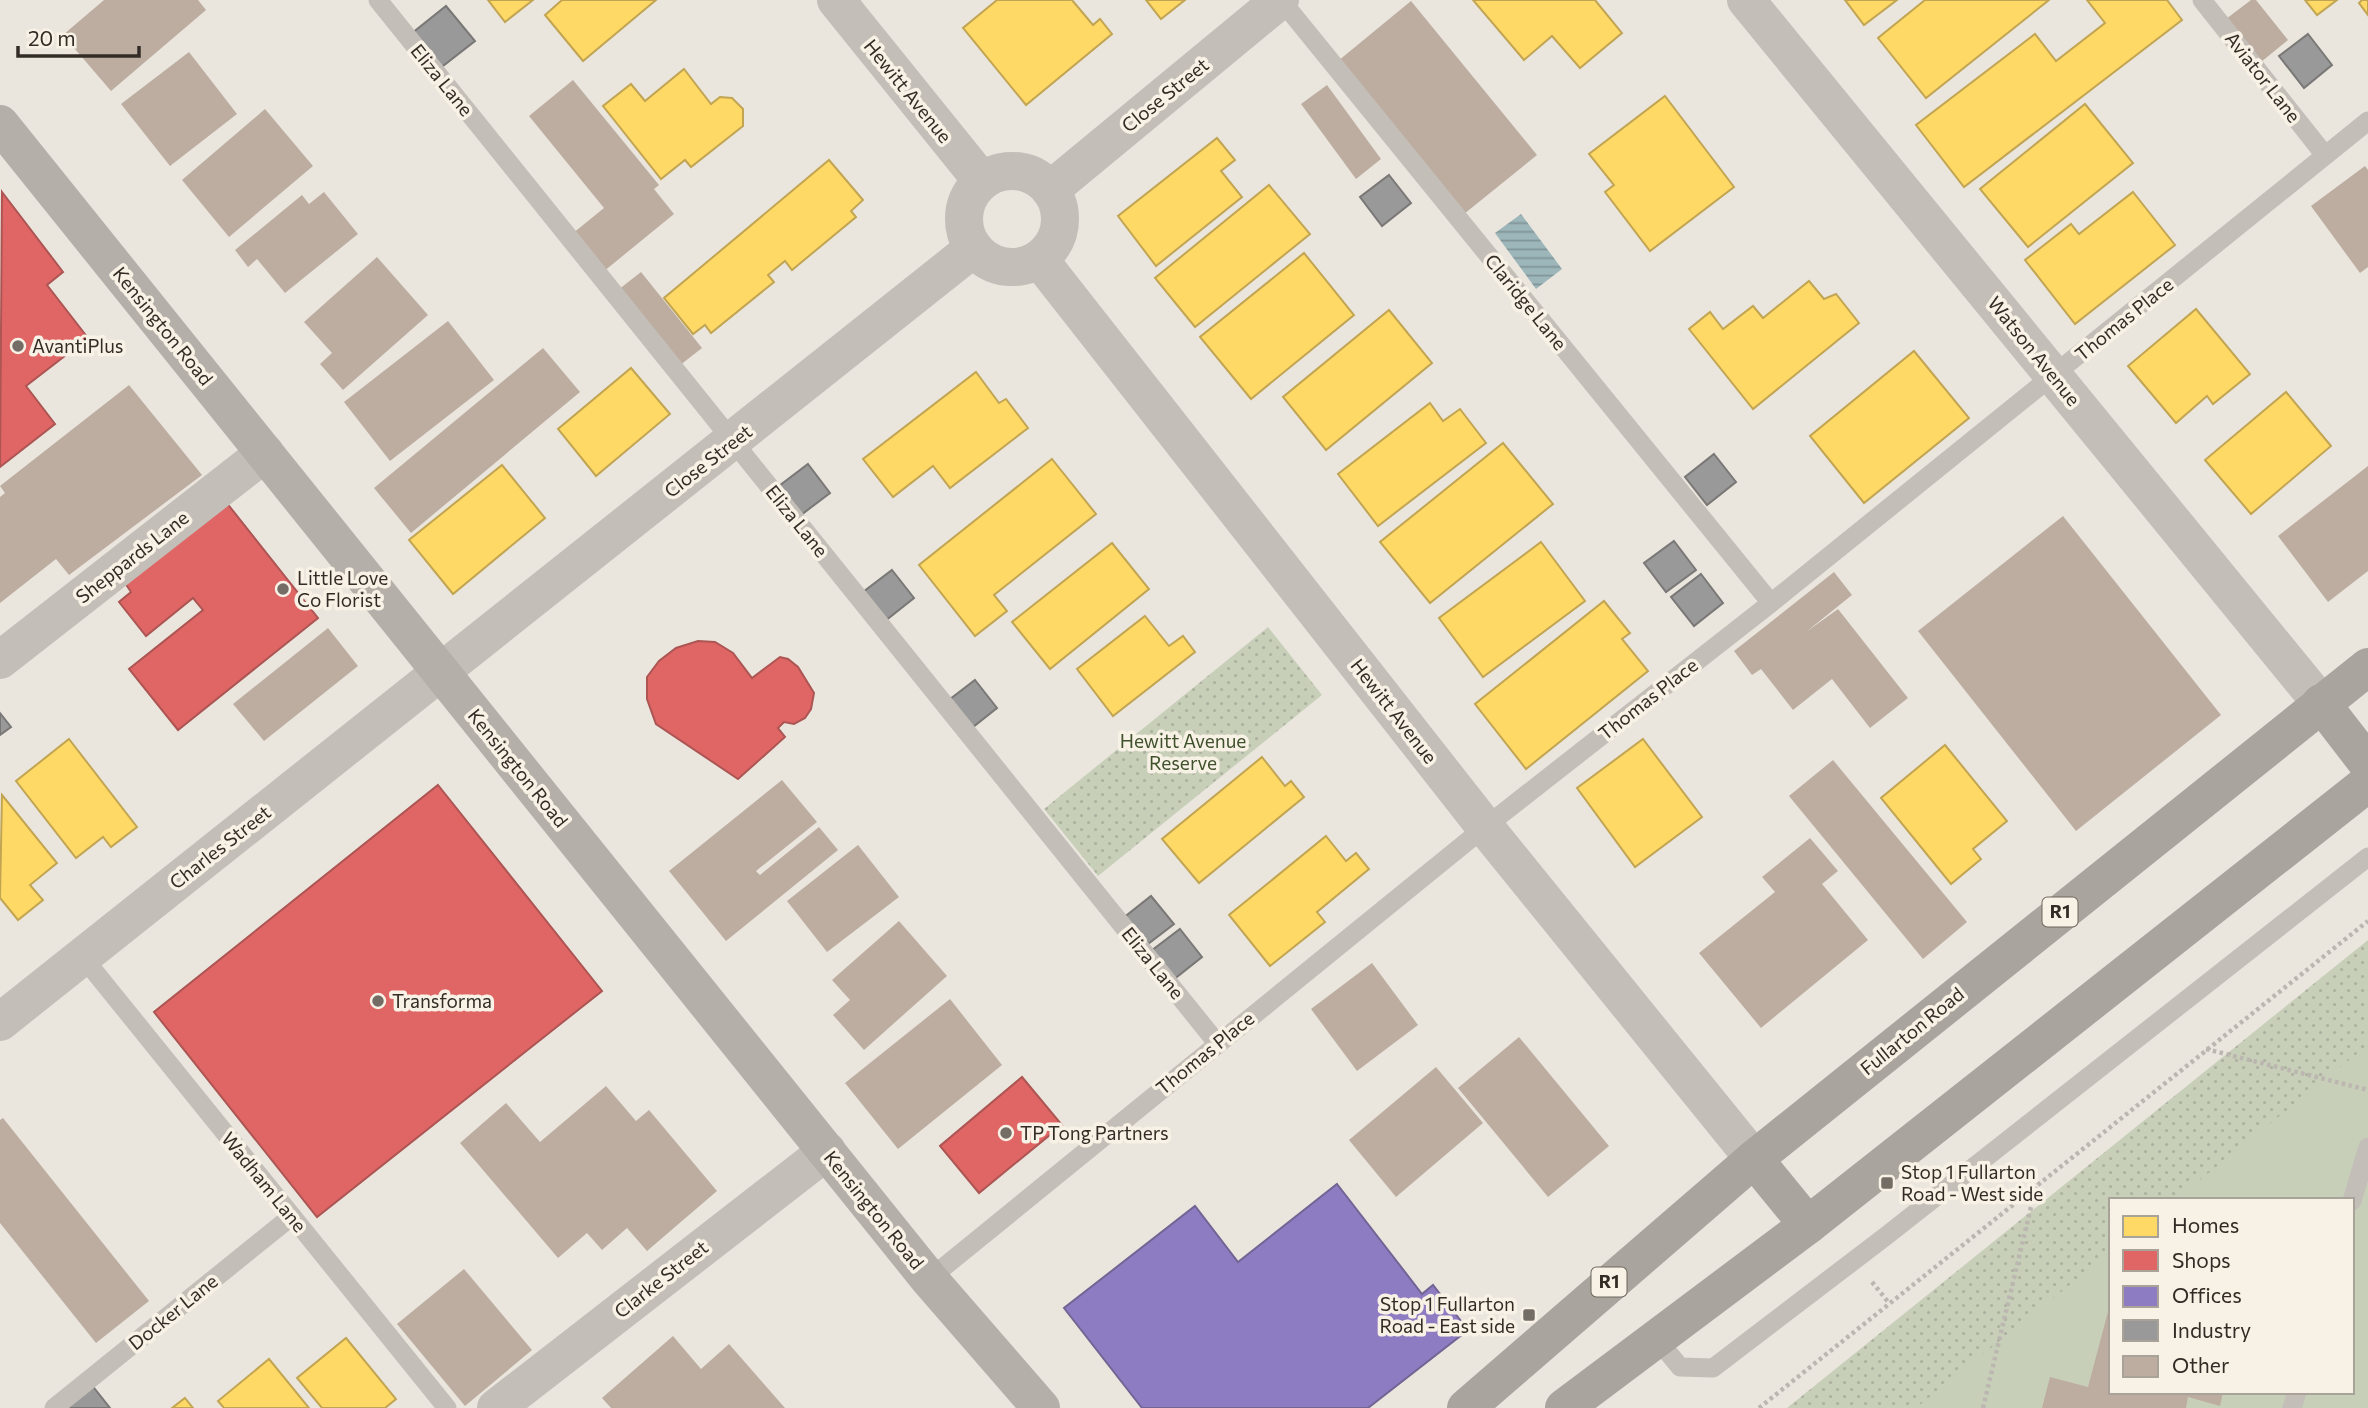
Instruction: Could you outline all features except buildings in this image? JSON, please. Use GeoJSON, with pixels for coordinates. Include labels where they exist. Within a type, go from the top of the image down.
{"type":"FeatureCollection","features":[{"type":"Feature","properties":{"kind":"highway","name":"Fullarton Road"},"geometry":{"type":"LineString","coordinates":[[1466,1408],[1754,1159],[2368,667]]}},
{"type":"Feature","properties":{"kind":"highway"},"geometry":{"type":"LineString","coordinates":[[2320,703],[2368,764]]}},
{"type":"Feature","properties":{"kind":"highway"},"geometry":{"type":"LineString","coordinates":[[1564,1408],[1808,1225],[2368,783]]}},
{"type":"Feature","properties":{"kind":"highway"},"geometry":{"type":"LineString","coordinates":[[1754,1159],[1808,1225]]}},
{"type":"Feature","properties":{"kind":"highway"},"geometry":{"type":"LineString","coordinates":[[1590,1408],[1653,1342]]}},
{"type":"Feature","properties":{"kind":"main road","name":"Kensington Road"},"geometry":{"type":"LineString","coordinates":[[6,142],[265,453],[929,1279],[1041,1408]]}},
{"type":"Feature","properties":{"kind":"street","name":"Hewitt Avenue"},"geometry":{"type":"LineString","coordinates":[[835,0],[982,181]]}},
{"type":"Feature","properties":{"kind":"street","name":"Close Street"},"geometry":{"type":"LineString","coordinates":[[1050,190],[1281,0]]}},
{"type":"Feature","properties":{"kind":"street","name":"Watson Avenue"},"geometry":{"type":"LineString","coordinates":[[1746,0],[2320,703]]}},
{"type":"Feature","properties":{"kind":"street"},"geometry":{"type":"LineString","coordinates":[[1013,171],[1029,174],[1050,190],[1058,204],[1060,221],[1056,238],[1039,259],[1024,266],[1007,267],[992,262],[974,248],[966,233],[964,217],[967,201],[982,181],[996,173],[1013,171]]}},
{"type":"Feature","properties":{"kind":"street","name":"Close Street"},"geometry":{"type":"LineString","coordinates":[[441,672],[974,248]]}},
{"type":"Feature","properties":{"kind":"street","name":"Hewitt Avenue"},"geometry":{"type":"LineString","coordinates":[[1039,259],[1485,827],[1754,1159]]}},
{"type":"Feature","properties":{"kind":"street","name":"Sheppards Lane"},"geometry":{"type":"LineString","coordinates":[[0,660],[265,453]]}},
{"type":"Feature","properties":{"kind":"street","name":"Charles Street"},"geometry":{"type":"LineString","coordinates":[[0,1023],[441,672]]}},
{"type":"Feature","properties":{"kind":"street","name":"Clarke Street"},"geometry":{"type":"LineString","coordinates":[[496,1408],[827,1151]]}},
{"type":"Feature","properties":{"kind":"lane","name":"Eliza Lane"},"geometry":{"type":"LineString","coordinates":[[377,0],[1217,1043]]}},
{"type":"Feature","properties":{"kind":"lane","name":"Claridge Lane"},"geometry":{"type":"LineString","coordinates":[[1281,0],[1771,603]]}},
{"type":"Feature","properties":{"kind":"lane","name":"Aviator Lane"},"geometry":{"type":"LineString","coordinates":[[2202,0],[2323,154]]}},
{"type":"Feature","properties":{"kind":"lane","name":"Thomas Place"},"geometry":{"type":"LineString","coordinates":[[929,1279],[1485,827],[1771,603],[2054,376],[2323,154],[2368,121]]}},
{"type":"Feature","properties":{"kind":"lane"},"geometry":{"type":"LineString","coordinates":[[1653,1342],[1680,1367],[1713,1368],[1895,1230],[2368,857]]}},
{"type":"Feature","properties":{"kind":"lane","name":"Wadham Lane"},"geometry":{"type":"LineString","coordinates":[[82,956],[447,1408]]}},
{"type":"Feature","properties":{"kind":"lane"},"geometry":{"type":"LineString","coordinates":[[2353,1198],[2368,1147]]}},
{"type":"Feature","properties":{"kind":"lane","name":"Docker Lane"},"geometry":{"type":"LineString","coordinates":[[54,1408],[292,1216]]}},
{"type":"Feature","properties":{"kind":"path"},"geometry":{"type":"LineString","coordinates":[[1759,1408],[2368,921]]}},
{"type":"Feature","properties":{"kind":"path"},"geometry":{"type":"LineString","coordinates":[[2206,1049],[2368,1090]]}},
{"type":"Feature","properties":{"kind":"path"},"geometry":{"type":"LineString","coordinates":[[1983,1408],[2036,1185]]}},
{"type":"Feature","properties":{"kind":"path"},"geometry":{"type":"LineString","coordinates":[[1866,1273],[1889,1303]]}},
{"type":"Feature","properties":{"kind":"green space","name":"Hewitt Avenue Reserve"},"geometry":{"type":"Polygon","coordinates":[[[1268,627],[1322,695],[1098,876],[1044,809],[1268,627]]]}},
{"type":"Feature","properties":{"kind":"green space"},"geometry":{"type":"Polygon","coordinates":[[[2368,940],[2368,1408],[1787,1408],[2368,940]]]}},
{"type":"Feature","properties":{"kind":"green space"},"geometry":{"type":"Polygon","coordinates":[[[2368,1045],[2368,1408],[1916,1408],[2109,1254],[2109,1394],[2354,1394],[2354,1198],[2177,1198],[2368,1045]]]}},
{"type":"Feature","properties":{"kind":"water"},"geometry":{"type":"Polygon","coordinates":[[[1521,214],[1562,269],[1536,289],[1495,233],[1521,214]]]}},
{"type":"Feature","properties":{"kind":"place","name":"AvantiPlus"},"geometry":{"type":"Point","coordinates":[18,346]}},
{"type":"Feature","properties":{"kind":"place","name":"Little Love Co Florist"},"geometry":{"type":"Point","coordinates":[283,589]}},
{"type":"Feature","properties":{"kind":"place","name":"Transforma"},"geometry":{"type":"Point","coordinates":[378,1001]}},
{"type":"Feature","properties":{"kind":"place","name":"TP Tong Partners"},"geometry":{"type":"Point","coordinates":[1006,1133]}},
{"type":"Feature","properties":{"kind":"place","name":"Stop 1 Fullarton Road - West side"},"geometry":{"type":"Point","coordinates":[1887,1183]}},
{"type":"Feature","properties":{"kind":"place","name":"Stop 1 Fullarton Road - East side"},"geometry":{"type":"Point","coordinates":[1529,1315]}}]}
